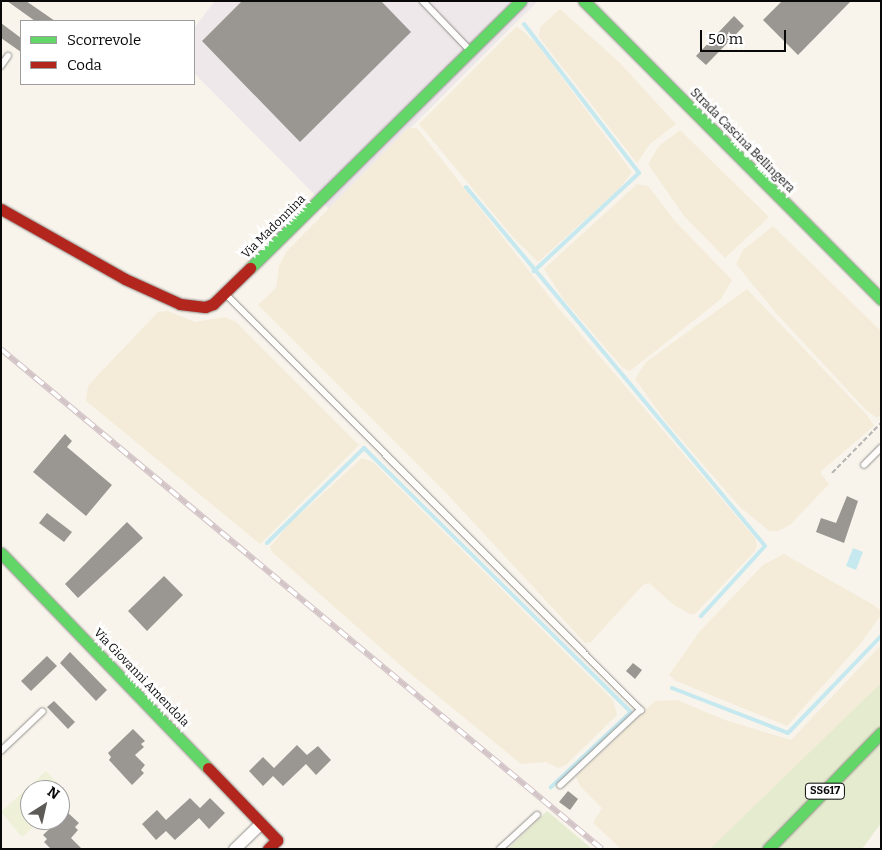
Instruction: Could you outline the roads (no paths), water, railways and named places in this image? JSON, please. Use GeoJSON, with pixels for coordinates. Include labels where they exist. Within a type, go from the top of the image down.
{"type":"FeatureCollection","features":[{"type":"Feature","properties":{"kind":"street","name":"Via Madonnina"},"geometry":{"type":"LineString","coordinates":[[1,209],[125,279],[180,304],[205,307],[226,294],[520,1]]}},
{"type":"Feature","properties":{"kind":"street","name":"Strada Cascina Bellingera"},"geometry":{"type":"LineString","coordinates":[[584,1],[881,299]]}},
{"type":"Feature","properties":{"kind":"street","name":"Via Giovanni Amendola"},"geometry":{"type":"LineString","coordinates":[[1,553],[277,840],[268,849]]}},
{"type":"Feature","properties":{"kind":"street","name":"SS617"},"geometry":{"type":"LineString","coordinates":[[768,849],[881,733]]}},
{"type":"Feature","properties":{"kind":"street"},"geometry":{"type":"LineString","coordinates":[[234,849],[261,823]]}},
{"type":"Feature","properties":{"kind":"lane"},"geometry":{"type":"LineString","coordinates":[[423,1],[470,50]]}},
{"type":"Feature","properties":{"kind":"lane"},"geometry":{"type":"LineString","coordinates":[[1,66],[8,56]]}},
{"type":"Feature","properties":{"kind":"lane"},"geometry":{"type":"LineString","coordinates":[[226,294],[641,710],[561,785]]}},
{"type":"Feature","properties":{"kind":"lane"},"geometry":{"type":"LineString","coordinates":[[864,465],[881,448]]}},
{"type":"Feature","properties":{"kind":"lane"},"geometry":{"type":"LineString","coordinates":[[1,750],[42,712]]}},
{"type":"Feature","properties":{"kind":"lane"},"geometry":{"type":"LineString","coordinates":[[500,849],[537,815]]}},
{"type":"Feature","properties":{"kind":"water"},"geometry":{"type":"Polygon","coordinates":[[[853,548],[863,552],[856,570],[846,566],[853,548]]]}},
{"type":"Feature","properties":{"kind":"waterway"},"geometry":{"type":"LineString","coordinates":[[524,24],[639,173],[534,271]]}},
{"type":"Feature","properties":{"kind":"waterway"},"geometry":{"type":"LineString","coordinates":[[466,187],[765,546],[701,616]]}},
{"type":"Feature","properties":{"kind":"waterway"},"geometry":{"type":"LineString","coordinates":[[267,543],[364,448],[631,712],[551,787]]}},
{"type":"Feature","properties":{"kind":"waterway"},"geometry":{"type":"LineString","coordinates":[[672,688],[788,733],[881,636]]}},
{"type":"Feature","properties":{"kind":"railway"},"geometry":{"type":"LineString","coordinates":[[1,349],[602,849]]}}]}
